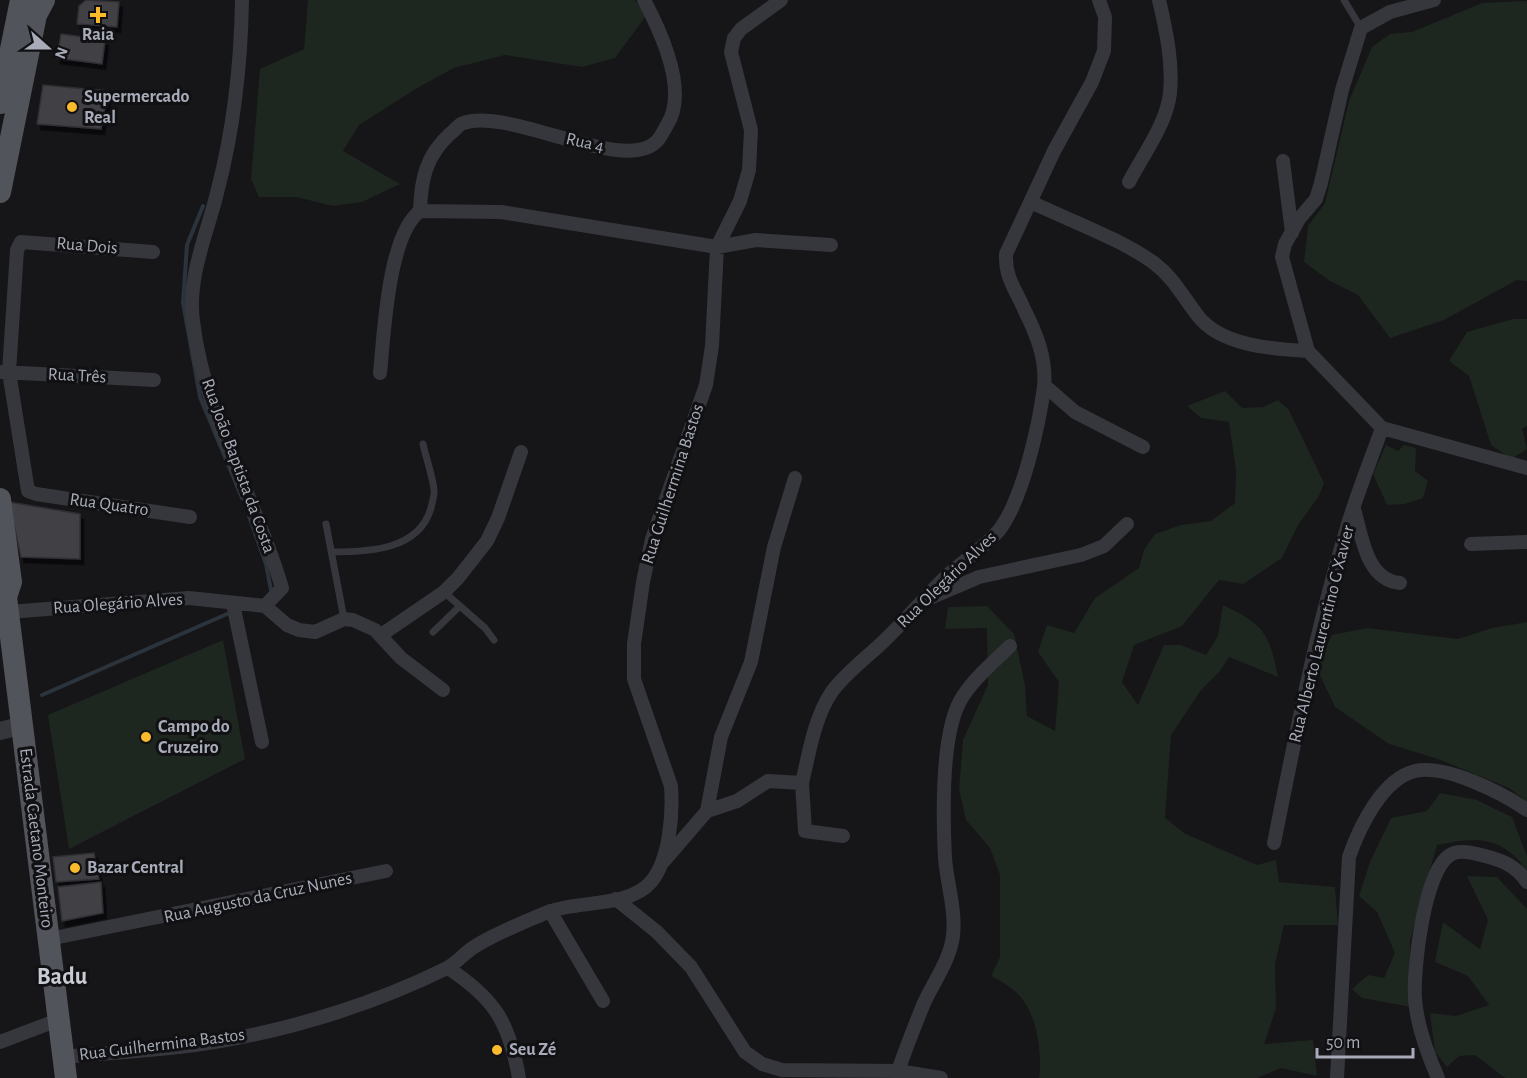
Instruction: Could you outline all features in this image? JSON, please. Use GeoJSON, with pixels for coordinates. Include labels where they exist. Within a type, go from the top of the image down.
{"type":"FeatureCollection","features":[{"type":"Feature","properties":{"kind":"main road"},"geometry":{"type":"LineString","coordinates":[[0,103],[21,0]]}},
{"type":"Feature","properties":{"kind":"main road"},"geometry":{"type":"LineString","coordinates":[[0,192],[36,15],[44,0]]}},
{"type":"Feature","properties":{"kind":"main road","name":"Estrada Caetano Monteiro"},"geometry":{"type":"LineString","coordinates":[[0,499],[11,582],[5,600],[23,725],[64,1067]]}},
{"type":"Feature","properties":{"kind":"street","name":"Rua João Baptista da Costa"},"geometry":{"type":"LineString","coordinates":[[242,0],[232,127],[218,189],[197,263],[193,321],[207,388],[282,588],[265,606]]}},
{"type":"Feature","properties":{"kind":"street","name":"Rua 4"},"geometry":{"type":"LineString","coordinates":[[420,211],[421,182],[426,165],[441,142],[462,124],[489,121],[612,149],[639,150],[657,142],[671,120],[676,98],[665,40],[644,0]]}},
{"type":"Feature","properties":{"kind":"street"},"geometry":{"type":"LineString","coordinates":[[717,247],[740,201],[749,170],[751,129],[731,52],[734,38],[741,29],[781,0]]}},
{"type":"Feature","properties":{"kind":"street","name":"Rua Olegário Alves"},"geometry":{"type":"LineString","coordinates":[[843,836],[805,831],[802,783],[820,714],[832,692],[927,599],[946,576],[989,541],[1001,527],[1017,500],[1044,385],[1043,357],[1034,329],[1005,270],[1006,254],[1054,151],[1092,82],[1104,51],[1105,17],[1099,0]]}},
{"type":"Feature","properties":{"kind":"street"},"geometry":{"type":"LineString","coordinates":[[1129,182],[1165,114],[1170,94],[1170,64],[1159,0]]}},
{"type":"Feature","properties":{"kind":"street"},"geometry":{"type":"LineString","coordinates":[[1434,0],[1390,12],[1361,28],[1342,90],[1316,199],[1299,219],[1285,244],[1282,257],[1308,351],[1382,428],[1527,468]]}},
{"type":"Feature","properties":{"kind":"street"},"geometry":{"type":"LineString","coordinates":[[1283,160],[1292,233]]}},
{"type":"Feature","properties":{"kind":"street"},"geometry":{"type":"LineString","coordinates":[[1031,202],[1131,249],[1154,263],[1176,284],[1207,326],[1243,343],[1261,348],[1308,351]]}},
{"type":"Feature","properties":{"kind":"street"},"geometry":{"type":"LineString","coordinates":[[380,373],[387,306],[399,246],[406,228],[420,211],[501,212],[717,247],[756,240],[831,245]]}},
{"type":"Feature","properties":{"kind":"street","name":"Rua Dois"},"geometry":{"type":"LineString","coordinates":[[4,372],[17,250],[21,242],[153,252]]}},
{"type":"Feature","properties":{"kind":"street","name":"Rua Guilhermina Bastos"},"geometry":{"type":"LineString","coordinates":[[64,1067],[225,1040],[270,1030],[357,1005],[448,968],[476,945],[550,911],[574,904],[616,899],[642,890],[652,881],[663,862],[672,803],[670,786],[637,690],[634,644],[652,539],[706,385],[711,364],[717,247]]}},
{"type":"Feature","properties":{"kind":"street","name":"Rua Três"},"geometry":{"type":"LineString","coordinates":[[4,372],[154,380]]}},
{"type":"Feature","properties":{"kind":"street","name":"Rua Quatro"},"geometry":{"type":"LineString","coordinates":[[4,372],[28,490],[36,494],[190,517]]}},
{"type":"Feature","properties":{"kind":"street"},"geometry":{"type":"LineString","coordinates":[[1044,385],[1076,412],[1143,447]]}},
{"type":"Feature","properties":{"kind":"street","name":"Rua Alberto Laurentino G Xavier"},"geometry":{"type":"LineString","coordinates":[[1274,843],[1302,706],[1354,508],[1382,428]]}},
{"type":"Feature","properties":{"kind":"street"},"geometry":{"type":"LineString","coordinates":[[381,635],[444,592],[487,541],[510,492],[521,452]]}},
{"type":"Feature","properties":{"kind":"street"},"geometry":{"type":"LineString","coordinates":[[663,862],[707,811],[721,737],[751,662],[774,547],[795,478]]}},
{"type":"Feature","properties":{"kind":"street"},"geometry":{"type":"LineString","coordinates":[[1354,508],[1373,568],[1390,582],[1400,583]]}},
{"type":"Feature","properties":{"kind":"street"},"geometry":{"type":"LineString","coordinates":[[927,599],[979,577],[1081,555],[1104,546],[1127,524]]}},
{"type":"Feature","properties":{"kind":"street"},"geometry":{"type":"LineString","coordinates":[[1471,544],[1527,542]]}},
{"type":"Feature","properties":{"kind":"street","name":"Rua Olegário Alves"},"geometry":{"type":"LineString","coordinates":[[5,600],[189,598],[265,606]]}},
{"type":"Feature","properties":{"kind":"street"},"geometry":{"type":"LineString","coordinates":[[233,604],[262,742]]}},
{"type":"Feature","properties":{"kind":"street"},"geometry":{"type":"LineString","coordinates":[[265,606],[286,625],[299,630],[315,632],[344,620],[364,624],[381,635],[401,658],[443,690]]}},
{"type":"Feature","properties":{"kind":"street"},"geometry":{"type":"LineString","coordinates":[[898,1071],[925,1002],[947,957],[953,935],[952,902],[945,859],[946,759],[954,712],[962,696],[975,680],[1010,646]]}},
{"type":"Feature","properties":{"kind":"street"},"geometry":{"type":"LineString","coordinates":[[0,730],[23,725]]}},
{"type":"Feature","properties":{"kind":"street"},"geometry":{"type":"LineString","coordinates":[[1337,1078],[1349,857],[1358,832],[1378,798],[1414,771],[1429,770],[1469,779],[1527,810]]}},
{"type":"Feature","properties":{"kind":"street"},"geometry":{"type":"LineString","coordinates":[[707,811],[737,801],[768,781],[802,783]]}},
{"type":"Feature","properties":{"kind":"street"},"geometry":{"type":"LineString","coordinates":[[1437,1078],[1418,1020],[1415,997],[1420,934],[1428,891],[1440,864],[1451,854],[1468,852],[1506,862],[1520,871],[1527,882]]}},
{"type":"Feature","properties":{"kind":"street","name":"Rua Augusto da Cruz Nunes"},"geometry":{"type":"LineString","coordinates":[[49,939],[386,871]]}},
{"type":"Feature","properties":{"kind":"street"},"geometry":{"type":"LineString","coordinates":[[616,899],[657,932],[691,966],[745,1052],[762,1064],[783,1070],[898,1071],[941,1078]]}},
{"type":"Feature","properties":{"kind":"street"},"geometry":{"type":"LineString","coordinates":[[550,911],[603,1001]]}},
{"type":"Feature","properties":{"kind":"street"},"geometry":{"type":"LineString","coordinates":[[448,968],[478,988],[508,1030],[519,1078]]}},
{"type":"Feature","properties":{"kind":"street"},"geometry":{"type":"LineString","coordinates":[[0,1042],[58,1020]]}},
{"type":"Feature","properties":{"kind":"lane"},"geometry":{"type":"LineString","coordinates":[[1344,0],[1361,28]]}},
{"type":"Feature","properties":{"kind":"lane"},"geometry":{"type":"LineString","coordinates":[[332,552],[365,552],[383,548],[404,541],[423,528],[435,491],[423,444]]}},
{"type":"Feature","properties":{"kind":"lane"},"geometry":{"type":"LineString","coordinates":[[326,524],[344,620]]}},
{"type":"Feature","properties":{"kind":"lane"},"geometry":{"type":"LineString","coordinates":[[444,592],[494,640]]}},
{"type":"Feature","properties":{"kind":"lane"},"geometry":{"type":"LineString","coordinates":[[433,632],[460,606]]}},
{"type":"Feature","properties":{"kind":"shaded area"},"geometry":{"type":"Polygon","coordinates":[[[308,0],[635,0],[646,16],[615,58],[582,67],[505,55],[454,68],[419,87],[359,125],[343,151],[400,184],[362,202],[333,206],[296,197],[259,197],[251,179],[260,69],[304,49],[308,0]]]}},
{"type":"Feature","properties":{"kind":"shaded area"},"geometry":{"type":"Polygon","coordinates":[[[1527,1],[1527,281],[1517,280],[1444,320],[1390,338],[1358,295],[1330,281],[1304,262],[1308,226],[1325,203],[1349,101],[1372,47],[1390,34],[1412,32],[1482,3],[1527,1]]]}},
{"type":"Feature","properties":{"kind":"shaded area"},"geometry":{"type":"Polygon","coordinates":[[[1513,319],[1527,319],[1527,426],[1522,429],[1527,449],[1511,459],[1491,445],[1469,376],[1449,361],[1467,332],[1513,319]]]}},
{"type":"Feature","properties":{"kind":"shaded area"},"geometry":{"type":"Polygon","coordinates":[[[1225,391],[1242,408],[1263,407],[1278,400],[1289,410],[1324,483],[1319,496],[1298,525],[1282,558],[1243,584],[1219,580],[1182,626],[1134,645],[1122,682],[1138,705],[1164,645],[1181,645],[1206,655],[1218,636],[1223,605],[1248,618],[1268,640],[1278,677],[1229,657],[1220,671],[1201,690],[1171,735],[1165,818],[1184,833],[1257,865],[1276,860],[1279,882],[1335,887],[1338,925],[1284,925],[1275,964],[1276,1008],[1264,1044],[1313,1040],[1317,1076],[1281,1068],[1257,1078],[1039,1078],[1038,1039],[1029,1011],[1014,991],[991,976],[1000,957],[1000,875],[990,848],[966,820],[959,789],[963,740],[988,685],[987,628],[945,629],[948,607],[987,606],[1014,634],[1025,685],[1027,716],[1055,731],[1059,682],[1038,652],[1047,625],[1074,633],[1095,598],[1139,568],[1144,550],[1155,534],[1181,525],[1211,521],[1235,503],[1236,471],[1229,422],[1201,418],[1187,406],[1225,391]]]}},
{"type":"Feature","properties":{"kind":"shaded area"},"geometry":{"type":"Polygon","coordinates":[[[1386,445],[1398,451],[1404,445],[1416,448],[1415,471],[1428,481],[1423,498],[1405,504],[1387,505],[1373,474],[1386,445]]]}},
{"type":"Feature","properties":{"kind":"shaded area"},"geometry":{"type":"Polygon","coordinates":[[[1527,622],[1527,802],[1509,788],[1438,759],[1389,744],[1335,707],[1316,667],[1332,635],[1367,628],[1458,639],[1492,628],[1527,622]]]}},
{"type":"Feature","properties":{"kind":"shaded area","name":"Campo do Cruzeiro"},"geometry":{"type":"Polygon","coordinates":[[[223,640],[245,759],[69,849],[48,715],[223,640]]]}},
{"type":"Feature","properties":{"kind":"shaded area"},"geometry":{"type":"Polygon","coordinates":[[[1440,793],[1477,800],[1512,817],[1527,856],[1527,871],[1518,859],[1498,845],[1476,840],[1437,845],[1410,941],[1411,1007],[1362,998],[1352,989],[1368,975],[1384,978],[1395,953],[1377,912],[1359,896],[1370,862],[1391,818],[1427,811],[1440,793]]]}},
{"type":"Feature","properties":{"kind":"shaded area"},"geometry":{"type":"Polygon","coordinates":[[[1467,876],[1497,877],[1527,909],[1527,1078],[1505,1078],[1475,1055],[1459,1056],[1447,1067],[1435,1052],[1430,1013],[1456,1016],[1489,1005],[1468,976],[1435,962],[1443,922],[1480,949],[1488,920],[1467,876]]]}},
{"type":"Feature","properties":{"kind":"building","name":"Raia"},"geometry":{"type":"Polygon","coordinates":[[[86,0],[119,2],[117,27],[77,24],[79,6],[86,0]]]}},
{"type":"Feature","properties":{"kind":"building"},"geometry":{"type":"Polygon","coordinates":[[[61,34],[105,40],[102,64],[57,58],[61,34]]]}},
{"type":"Feature","properties":{"kind":"building","name":"Supermercado Real"},"geometry":{"type":"Polygon","coordinates":[[[43,85],[108,91],[101,129],[37,124],[43,85]]]}},
{"type":"Feature","properties":{"kind":"building"},"geometry":{"type":"Polygon","coordinates":[[[9,502],[80,514],[80,559],[21,557],[9,502]]]}},
{"type":"Feature","properties":{"kind":"building","name":"Bazar Central"},"geometry":{"type":"Polygon","coordinates":[[[94,853],[99,879],[56,882],[53,857],[94,853]]]}},
{"type":"Feature","properties":{"kind":"building"},"geometry":{"type":"Polygon","coordinates":[[[101,882],[103,913],[62,921],[58,887],[101,882]]]}},
{"type":"Feature","properties":{"kind":"waterway"},"geometry":{"type":"LineString","coordinates":[[203,206],[187,245],[183,303],[200,397],[242,498]]}},
{"type":"Feature","properties":{"kind":"waterway"},"geometry":{"type":"LineString","coordinates":[[249,516],[266,564],[271,590]]}},
{"type":"Feature","properties":{"kind":"waterway"},"geometry":{"type":"LineString","coordinates":[[42,695],[227,614]]}},
{"type":"Feature","properties":{"kind":"place","name":"Raia"},"geometry":{"type":"Point","coordinates":[98,15]}},
{"type":"Feature","properties":{"kind":"place","name":"Supermercado Real"},"geometry":{"type":"Point","coordinates":[72,107]}},
{"type":"Feature","properties":{"kind":"place","name":"Campo do Cruzeiro"},"geometry":{"type":"Point","coordinates":[146,737]}},
{"type":"Feature","properties":{"kind":"place","name":"Bazar Central"},"geometry":{"type":"Point","coordinates":[75,868]}},
{"type":"Feature","properties":{"kind":"place","name":"Seu Zé"},"geometry":{"type":"Point","coordinates":[497,1050]}},
{"type":"Feature","properties":{"kind":"district","name":"Badu"},"geometry":{"type":"Point","coordinates":[62,977]}}]}
